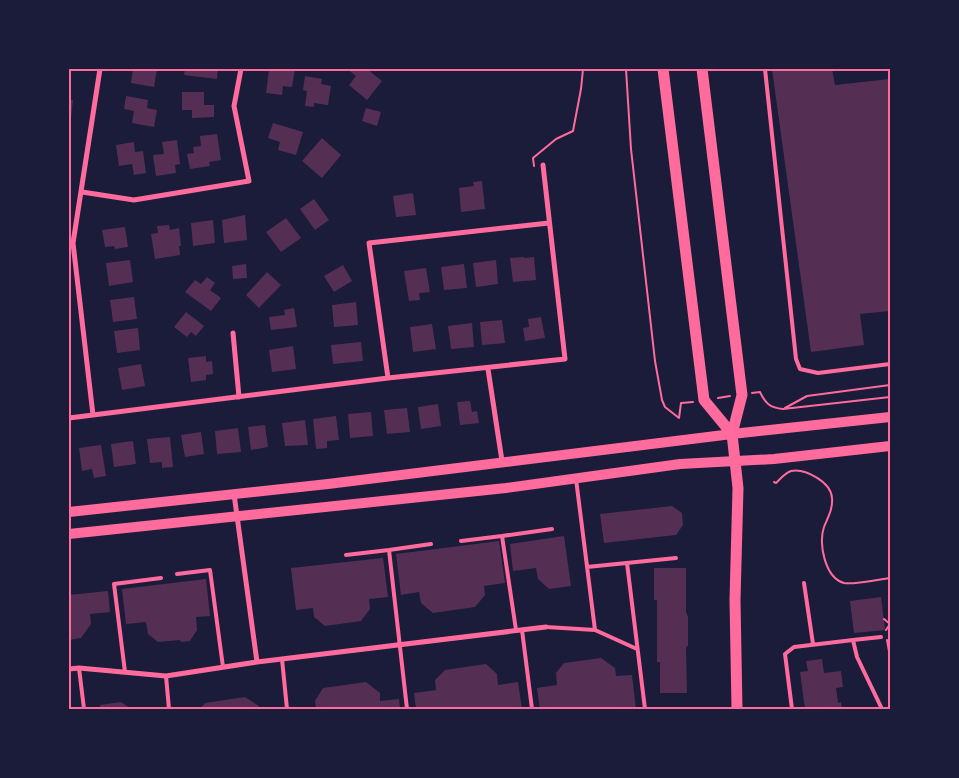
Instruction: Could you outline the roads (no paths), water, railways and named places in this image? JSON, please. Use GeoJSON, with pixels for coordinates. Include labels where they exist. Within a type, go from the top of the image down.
{"type":"FeatureCollection","features":[{"type":"Feature","properties":{"kind":"highway"},"geometry":{"type":"LineString","coordinates":[[663,69],[704,400],[732,434]]}},
{"type":"Feature","properties":{"kind":"highway"},"geometry":{"type":"LineString","coordinates":[[702,69],[742,395],[732,434],[738,488],[735,600],[737,709]]}},
{"type":"Feature","properties":{"kind":"main road"},"geometry":{"type":"LineString","coordinates":[[69,512],[328,484],[732,434],[890,417]]}},
{"type":"Feature","properties":{"kind":"main road"},"geometry":{"type":"LineString","coordinates":[[69,534],[506,488],[680,464],[774,459],[890,446]]}},
{"type":"Feature","properties":{"kind":"street"},"geometry":{"type":"LineString","coordinates":[[93,414],[73,243],[100,69]]}},
{"type":"Feature","properties":{"kind":"street"},"geometry":{"type":"LineString","coordinates":[[82,192],[134,200],[249,181],[234,106],[241,69]]}},
{"type":"Feature","properties":{"kind":"street"},"geometry":{"type":"LineString","coordinates":[[69,418],[388,378],[488,369],[565,359],[543,165]]}},
{"type":"Feature","properties":{"kind":"street"},"geometry":{"type":"LineString","coordinates":[[388,378],[369,243],[549,223]]}},
{"type":"Feature","properties":{"kind":"street"},"geometry":{"type":"LineString","coordinates":[[233,333],[239,397]]}},
{"type":"Feature","properties":{"kind":"street"},"geometry":{"type":"LineString","coordinates":[[488,369],[502,462]]}},
{"type":"Feature","properties":{"kind":"street"},"geometry":{"type":"LineString","coordinates":[[234,494],[258,662]]}},
{"type":"Feature","properties":{"kind":"street"},"geometry":{"type":"LineString","coordinates":[[69,669],[79,668],[166,676],[258,662],[546,627]]}},
{"type":"Feature","properties":{"kind":"lane"},"geometry":{"type":"LineString","coordinates":[[765,69],[796,359],[800,369],[818,373],[890,364]]}},
{"type":"Feature","properties":{"kind":"lane"},"geometry":{"type":"LineString","coordinates":[[576,478],[595,630]]}},
{"type":"Feature","properties":{"kind":"lane"},"geometry":{"type":"LineString","coordinates":[[461,541],[552,529]]}},
{"type":"Feature","properties":{"kind":"lane"},"geometry":{"type":"LineString","coordinates":[[502,536],[516,630]]}},
{"type":"Feature","properties":{"kind":"lane"},"geometry":{"type":"LineString","coordinates":[[346,555],[431,544]]}},
{"type":"Feature","properties":{"kind":"lane"},"geometry":{"type":"LineString","coordinates":[[389,550],[407,709]]}},
{"type":"Feature","properties":{"kind":"lane"},"geometry":{"type":"LineString","coordinates":[[587,567],[676,558]]}},
{"type":"Feature","properties":{"kind":"lane"},"geometry":{"type":"LineString","coordinates":[[627,563],[645,709]]}},
{"type":"Feature","properties":{"kind":"lane"},"geometry":{"type":"LineString","coordinates":[[177,574],[210,570],[223,667]]}},
{"type":"Feature","properties":{"kind":"lane"},"geometry":{"type":"LineString","coordinates":[[125,672],[114,584],[161,578]]}},
{"type":"Feature","properties":{"kind":"lane"},"geometry":{"type":"LineString","coordinates":[[804,583],[813,644]]}},
{"type":"Feature","properties":{"kind":"lane"},"geometry":{"type":"LineString","coordinates":[[546,627],[595,630],[637,649]]}},
{"type":"Feature","properties":{"kind":"lane"},"geometry":{"type":"LineString","coordinates":[[522,630],[532,709]]}},
{"type":"Feature","properties":{"kind":"lane"},"geometry":{"type":"LineString","coordinates":[[792,709],[785,654],[794,647],[880,637]]}},
{"type":"Feature","properties":{"kind":"lane"},"geometry":{"type":"LineString","coordinates":[[853,640],[857,657],[882,709]]}},
{"type":"Feature","properties":{"kind":"lane"},"geometry":{"type":"LineString","coordinates":[[282,659],[288,709]]}},
{"type":"Feature","properties":{"kind":"lane"},"geometry":{"type":"LineString","coordinates":[[79,668],[84,709]]}},
{"type":"Feature","properties":{"kind":"lane"},"geometry":{"type":"LineString","coordinates":[[166,676],[169,709]]}}]}
